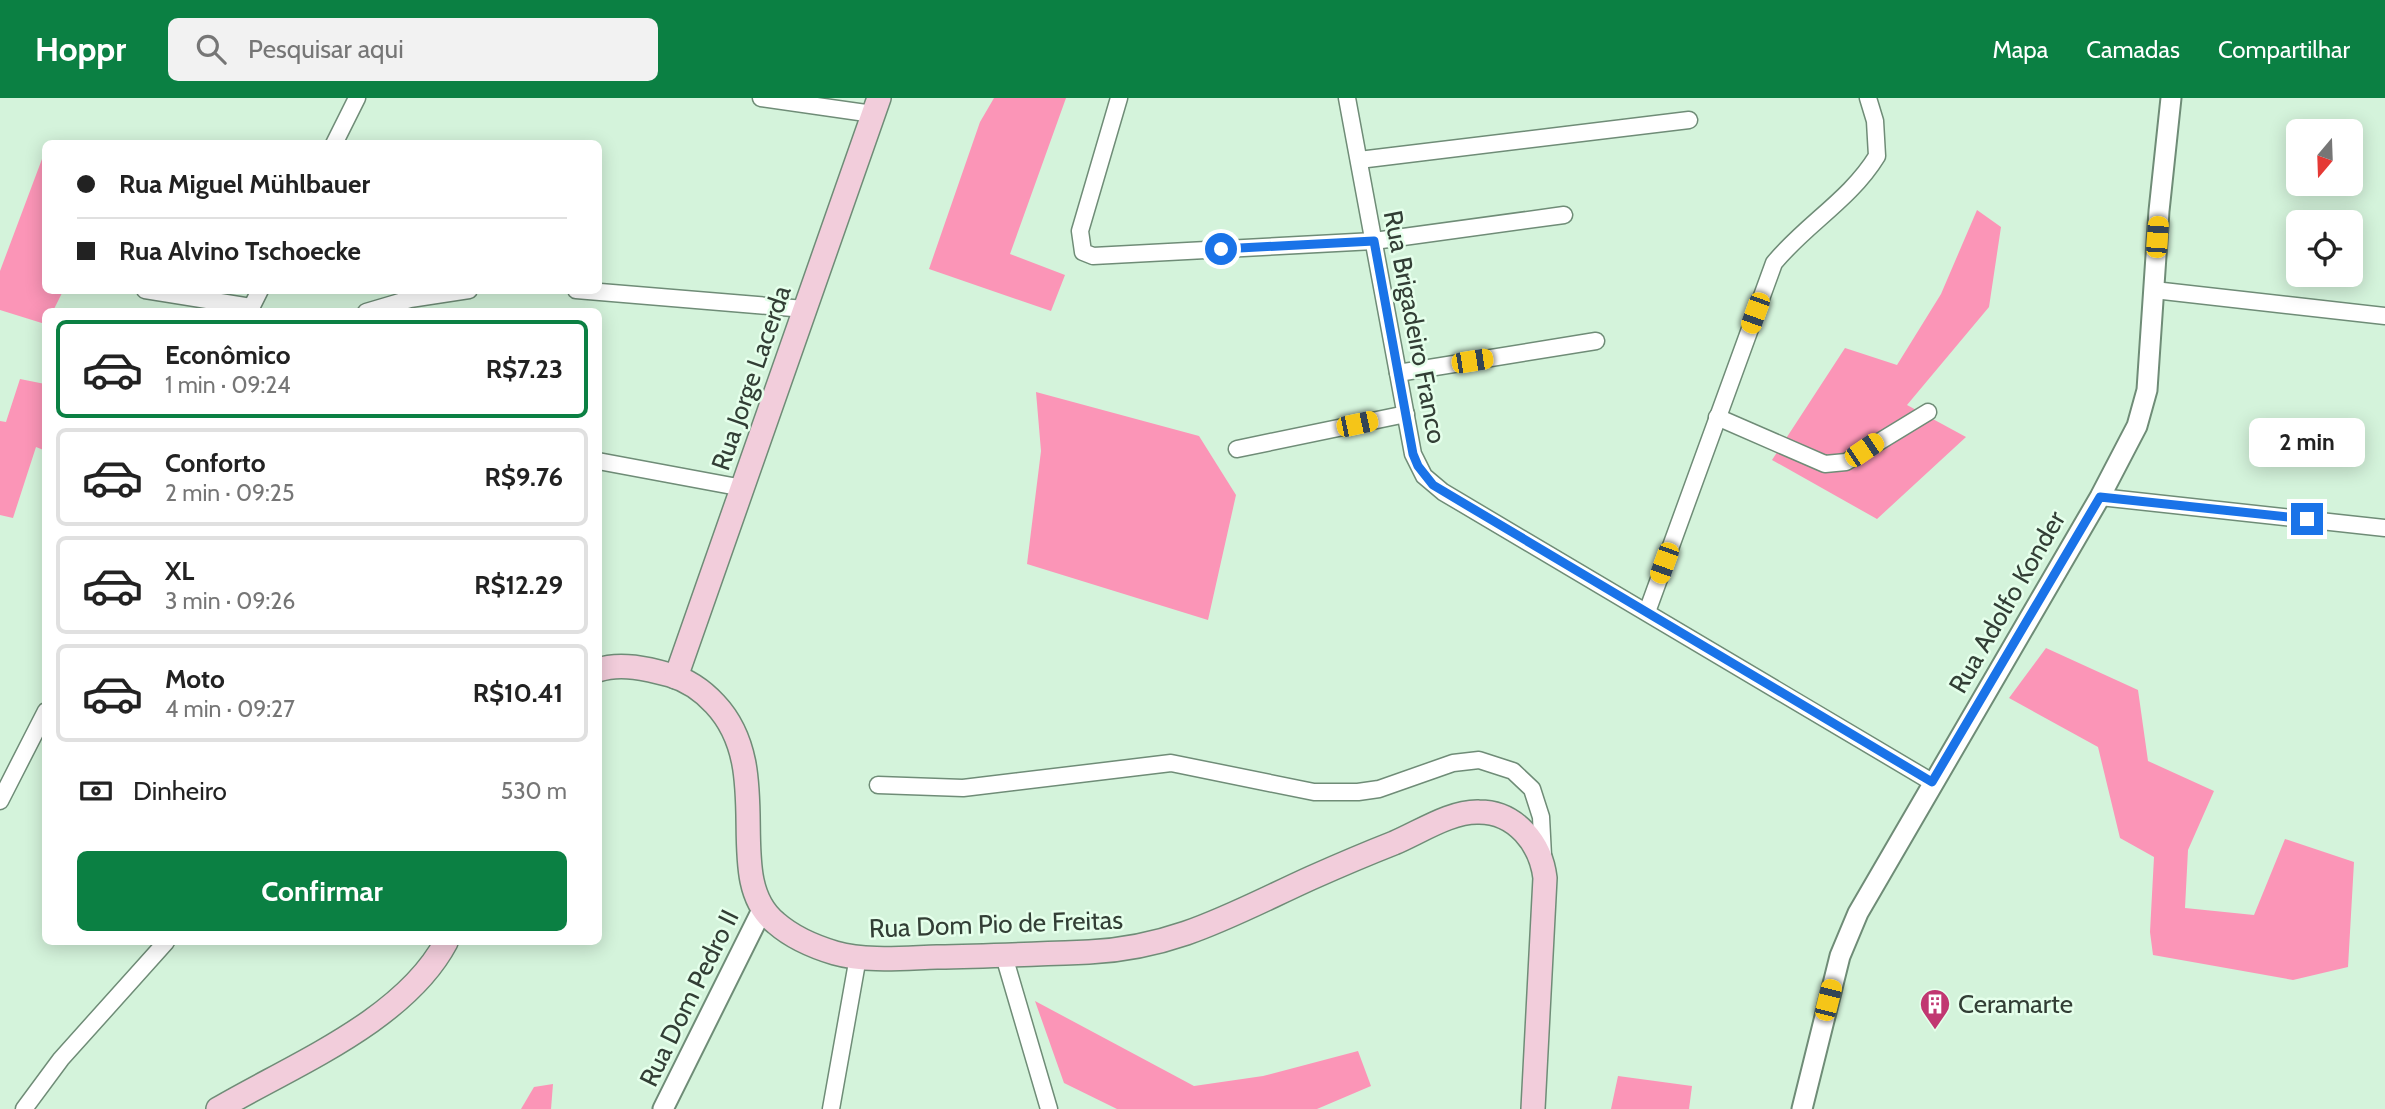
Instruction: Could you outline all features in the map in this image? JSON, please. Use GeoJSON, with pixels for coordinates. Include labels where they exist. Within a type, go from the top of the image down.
{"type":"FeatureCollection","features":[{"type":"Feature","properties":{"kind":"main road","name":"Rua Jorge Lacerda"},"geometry":{"type":"LineString","coordinates":[[677,677],[876,106]]}},
{"type":"Feature","properties":{"kind":"main road"},"geometry":{"type":"LineString","coordinates":[[602,670],[627,667],[677,677],[705,693],[725,714],[740,742],[749,792],[752,887],[762,910]]}},
{"type":"Feature","properties":{"kind":"main road","name":"Rua Dom Pio de Freitas"},"geometry":{"type":"LineString","coordinates":[[762,910],[792,935],[836,954],[858,957],[1004,956],[1124,948],[1196,932],[1266,902],[1308,880],[1467,812],[1503,817],[1534,841],[1543,858]]}},
{"type":"Feature","properties":{"kind":"main road"},"geometry":{"type":"LineString","coordinates":[[1533,1109],[1545,904],[1543,858]]}},
{"type":"Feature","properties":{"kind":"main road"},"geometry":{"type":"LineString","coordinates":[[218,1109],[376,1017],[425,976],[444,945]]}},
{"type":"Feature","properties":{"kind":"street"},"geometry":{"type":"LineString","coordinates":[[336,140],[357,98]]}},
{"type":"Feature","properties":{"kind":"street"},"geometry":{"type":"LineString","coordinates":[[761,98],[876,106]]}},
{"type":"Feature","properties":{"kind":"street"},"geometry":{"type":"LineString","coordinates":[[1119,98],[1080,231],[1083,252],[1093,256],[1374,241],[1564,215]]}},
{"type":"Feature","properties":{"kind":"street","name":"Rua Brigadeiro Franco"},"geometry":{"type":"LineString","coordinates":[[1347,98],[1406,414],[1418,466],[1433,485],[1932,782]]}},
{"type":"Feature","properties":{"kind":"street"},"geometry":{"type":"LineString","coordinates":[[1647,612],[1774,263],[1792,241],[1849,194],[1877,156],[1876,127],[1868,98]]}},
{"type":"Feature","properties":{"kind":"street"},"geometry":{"type":"LineString","coordinates":[[2164,98],[2171,98]]}},
{"type":"Feature","properties":{"kind":"street","name":"Rua Adolfo Konder"},"geometry":{"type":"LineString","coordinates":[[1802,1109],[1847,935],[1932,782],[2100,497],[2143,409],[2171,98]]}},
{"type":"Feature","properties":{"kind":"street"},"geometry":{"type":"LineString","coordinates":[[1359,160],[1689,120]]}},
{"type":"Feature","properties":{"kind":"street"},"geometry":{"type":"LineString","coordinates":[[2154,290],[2385,316]]}},
{"type":"Feature","properties":{"kind":"street"},"geometry":{"type":"LineString","coordinates":[[602,292],[805,309]]}},
{"type":"Feature","properties":{"kind":"street"},"geometry":{"type":"LineString","coordinates":[[167,294],[244,308]]}},
{"type":"Feature","properties":{"kind":"street"},"geometry":{"type":"LineString","coordinates":[[380,308],[410,299],[443,294]]}},
{"type":"Feature","properties":{"kind":"street"},"geometry":{"type":"LineString","coordinates":[[1398,373],[1595,341]]}},
{"type":"Feature","properties":{"kind":"street"},"geometry":{"type":"LineString","coordinates":[[1717,417],[1825,464],[1846,462],[1928,412]]}},
{"type":"Feature","properties":{"kind":"street"},"geometry":{"type":"LineString","coordinates":[[1237,449],[1406,414]]}},
{"type":"Feature","properties":{"kind":"street"},"geometry":{"type":"LineString","coordinates":[[602,462],[743,488]]}},
{"type":"Feature","properties":{"kind":"street"},"geometry":{"type":"LineString","coordinates":[[2100,497],[2385,528]]}},
{"type":"Feature","properties":{"kind":"street"},"geometry":{"type":"LineString","coordinates":[[0,801],[42,719]]}},
{"type":"Feature","properties":{"kind":"street"},"geometry":{"type":"LineString","coordinates":[[878,785],[963,788],[1171,762],[1314,792],[1358,792],[1379,789],[1453,762],[1479,760],[1513,771],[1532,789],[1541,817],[1543,858]]}},
{"type":"Feature","properties":{"kind":"street","name":"Rua Dom Pedro II"},"geometry":{"type":"LineString","coordinates":[[663,1109],[762,910]]}},
{"type":"Feature","properties":{"kind":"street"},"geometry":{"type":"LineString","coordinates":[[24,1109],[78,1038],[163,945]]}},
{"type":"Feature","properties":{"kind":"street"},"geometry":{"type":"LineString","coordinates":[[1004,956],[1049,1109]]}},
{"type":"Feature","properties":{"kind":"street"},"geometry":{"type":"LineString","coordinates":[[831,1109],[858,957]]}},
{"type":"Feature","properties":{"kind":"shaded area"},"geometry":{"type":"Polygon","coordinates":[[[994,98],[1066,98],[1010,254],[1065,275],[1051,311],[929,269],[980,122],[994,98]]]}},
{"type":"Feature","properties":{"kind":"shaded area"},"geometry":{"type":"Polygon","coordinates":[[[42,159],[42,294],[62,294],[54,308],[42,308],[42,323],[0,310],[0,271],[42,159]]]}},
{"type":"Feature","properties":{"kind":"shaded area"},"geometry":{"type":"Polygon","coordinates":[[[1977,210],[2001,227],[1989,307],[1907,405],[1966,437],[1877,519],[1772,460],[1845,348],[1897,365],[1941,294],[1977,210]]]}},
{"type":"Feature","properties":{"kind":"shaded area"},"geometry":{"type":"Polygon","coordinates":[[[20,379],[42,383],[42,449],[36,447],[13,518],[0,515],[0,421],[6,422],[20,379]]]}},
{"type":"Feature","properties":{"kind":"shaded area"},"geometry":{"type":"Polygon","coordinates":[[[1036,392],[1199,436],[1236,495],[1208,620],[1027,564],[1041,451],[1036,392]]]}},
{"type":"Feature","properties":{"kind":"shaded area"},"geometry":{"type":"Polygon","coordinates":[[[2046,648],[2138,690],[2148,761],[2214,791],[2188,850],[2185,908],[2254,915],[2285,839],[2354,862],[2348,967],[2293,980],[2153,955],[2150,932],[2154,857],[2120,838],[2098,747],[2009,698],[2046,648]]]}},
{"type":"Feature","properties":{"kind":"shaded area"},"geometry":{"type":"Polygon","coordinates":[[[1035,1001],[1194,1086],[1263,1076],[1358,1051],[1371,1086],[1317,1109],[1117,1109],[1064,1083],[1035,1001]]]}},
{"type":"Feature","properties":{"kind":"shaded area"},"geometry":{"type":"Polygon","coordinates":[[[1618,1076],[1692,1086],[1689,1109],[1611,1109],[1618,1076]]]}},
{"type":"Feature","properties":{"kind":"shaded area"},"geometry":{"type":"Polygon","coordinates":[[[553,1084],[551,1109],[521,1109],[534,1087],[553,1084]]]}},
{"type":"Feature","properties":{"kind":"place","name":"Ceramarte"},"geometry":{"type":"Point","coordinates":[1935,1031]}},
{"type":"Feature","properties":{"kind":"route"},"geometry":{"type":"LineString","coordinates":[[1221,249],[1374,241],[1413,454],[1424,476],[1433,485],[1932,782],[2100,497],[2307,519]]}}]}
